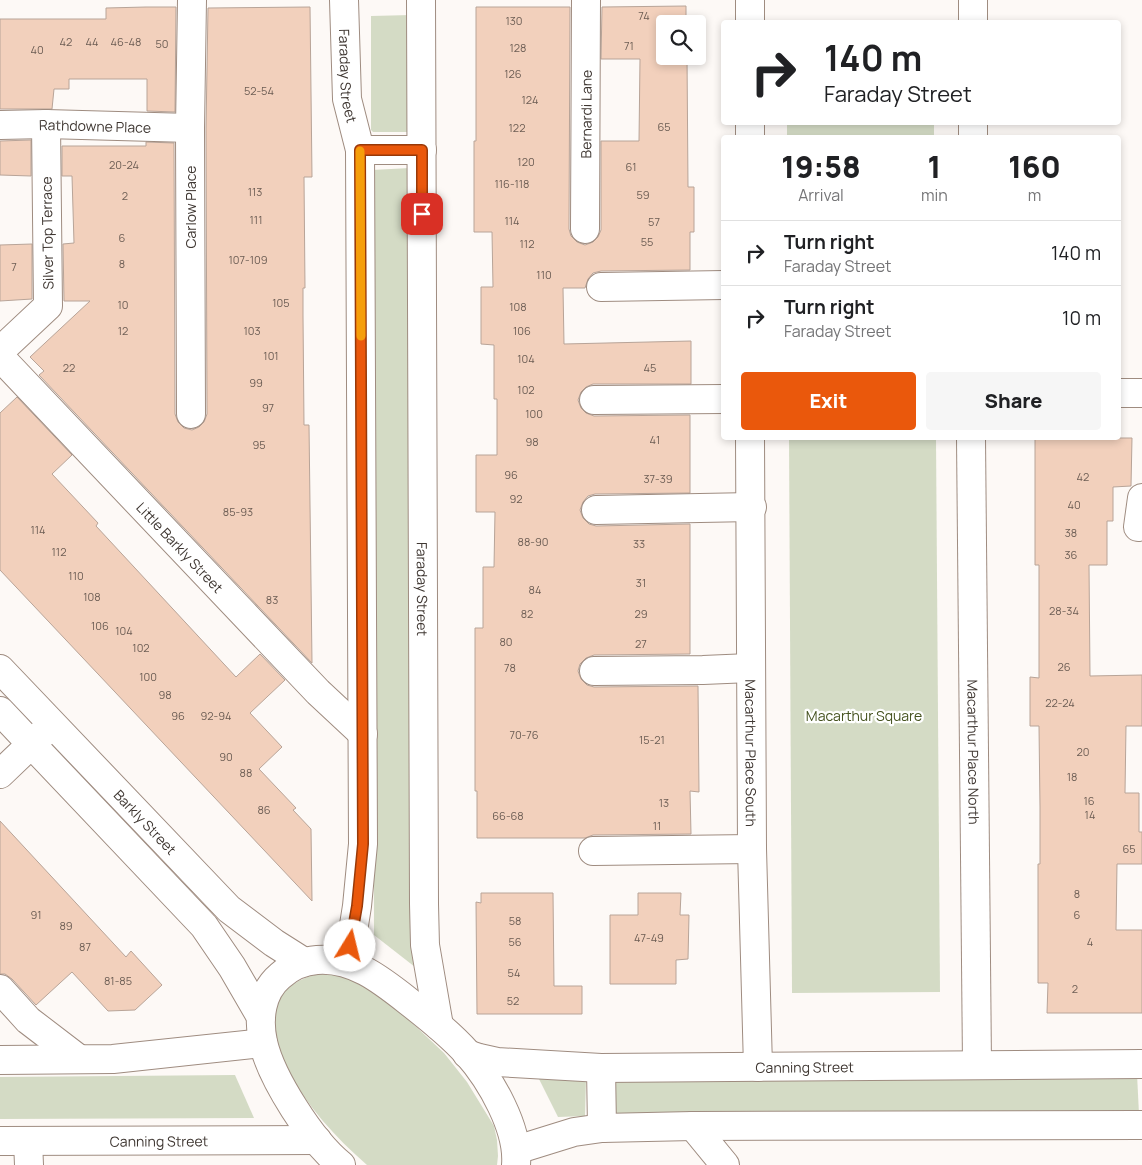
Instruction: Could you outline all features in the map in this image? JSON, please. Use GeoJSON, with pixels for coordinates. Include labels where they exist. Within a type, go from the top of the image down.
{"type":"FeatureCollection","features":[{"type":"Feature","properties":{"kind":"street","name":"Carlow Place"},"geometry":{"type":"LineString","coordinates":[[191,414],[190,128],[192,0]]}},
{"type":"Feature","properties":{"kind":"street","name":"Faraday Street"},"geometry":{"type":"LineString","coordinates":[[344,0],[347,99],[360,150],[364,734],[363,844],[357,906],[348,963]]}},
{"type":"Feature","properties":{"kind":"street","name":"Faraday Street"},"geometry":{"type":"LineString","coordinates":[[421,0],[424,904],[425,945],[439,1026]]}},
{"type":"Feature","properties":{"kind":"street","name":"Bernardi Lane"},"geometry":{"type":"LineString","coordinates":[[585,229],[586,0]]}},
{"type":"Feature","properties":{"kind":"street"},"geometry":{"type":"LineString","coordinates":[[750,0],[750,20]]}},
{"type":"Feature","properties":{"kind":"street"},"geometry":{"type":"LineString","coordinates":[[973,0],[973,20]]}},
{"type":"Feature","properties":{"kind":"street","name":"Rathdowne Place"},"geometry":{"type":"LineString","coordinates":[[0,125],[46,124],[190,128]]}},
{"type":"Feature","properties":{"kind":"street","name":"Silver Top Terrace"},"geometry":{"type":"LineString","coordinates":[[0,351],[48,306],[46,124]]}},
{"type":"Feature","properties":{"kind":"street"},"geometry":{"type":"LineString","coordinates":[[360,150],[422,150]]}},
{"type":"Feature","properties":{"kind":"street"},"geometry":{"type":"LineString","coordinates":[[601,287],[721,285]]}},
{"type":"Feature","properties":{"kind":"street","name":"Little Barkly Street"},"geometry":{"type":"LineString","coordinates":[[0,358],[318,692],[364,734]]}},
{"type":"Feature","properties":{"kind":"street"},"geometry":{"type":"LineString","coordinates":[[1121,393],[1142,393]]}},
{"type":"Feature","properties":{"kind":"street"},"geometry":{"type":"LineString","coordinates":[[594,400],[721,399]]}},
{"type":"Feature","properties":{"kind":"street","name":"Macarthur Place South"},"geometry":{"type":"LineString","coordinates":[[750,440],[752,507],[750,668],[752,848],[758,1067]]}},
{"type":"Feature","properties":{"kind":"street","name":"Macarthur Place North"},"geometry":{"type":"LineString","coordinates":[[971,440],[977,1065]]}},
{"type":"Feature","properties":{"kind":"street"},"geometry":{"type":"LineString","coordinates":[[1138,527],[1142,498]]}},
{"type":"Feature","properties":{"kind":"street"},"geometry":{"type":"LineString","coordinates":[[596,510],[752,507]]}},
{"type":"Feature","properties":{"kind":"street"},"geometry":{"type":"LineString","coordinates":[[594,671],[750,668]]}},
{"type":"Feature","properties":{"kind":"street","name":"Barkly Street"},"geometry":{"type":"LineString","coordinates":[[0,669],[228,909],[274,943],[304,962]]}},
{"type":"Feature","properties":{"kind":"street"},"geometry":{"type":"LineString","coordinates":[[0,711],[204,926],[232,967],[261,1016]]}},
{"type":"Feature","properties":{"kind":"street"},"geometry":{"type":"LineString","coordinates":[[0,774],[52,724]]}},
{"type":"Feature","properties":{"kind":"street"},"geometry":{"type":"LineString","coordinates":[[593,851],[752,848]]}},
{"type":"Feature","properties":{"kind":"street"},"geometry":{"type":"LineString","coordinates":[[339,1164],[302,1120],[279,1082],[263,1043],[261,1016],[267,992],[273,981],[283,973],[304,962],[334,960],[348,963],[366,971],[382,981],[439,1026],[467,1054],[490,1086],[503,1110],[511,1131],[516,1158],[574,1132],[602,1128],[693,1126],[1141,1130]]}},
{"type":"Feature","properties":{"kind":"street"},"geometry":{"type":"LineString","coordinates":[[0,989],[28,1020],[79,1059]]}},
{"type":"Feature","properties":{"kind":"street"},"geometry":{"type":"LineString","coordinates":[[0,1060],[113,1059],[263,1043]]}},
{"type":"Feature","properties":{"kind":"street","name":"Canning Street"},"geometry":{"type":"LineString","coordinates":[[467,1054],[497,1062],[602,1068],[1142,1064]]}},
{"type":"Feature","properties":{"kind":"street"},"geometry":{"type":"LineString","coordinates":[[602,1068],[602,1128]]}},
{"type":"Feature","properties":{"kind":"street"},"geometry":{"type":"LineString","coordinates":[[693,1126],[725,1165]]}},
{"type":"Feature","properties":{"kind":"street","name":"Canning Street"},"geometry":{"type":"LineString","coordinates":[[0,1141],[28,1153],[317,1140]]}},
{"type":"Feature","properties":{"kind":"green space"},"geometry":{"type":"Polygon","coordinates":[[[411,15],[410,132],[373,132],[371,130],[371,16],[411,15]]]}},
{"type":"Feature","properties":{"kind":"green space"},"geometry":{"type":"Polygon","coordinates":[[[787,125],[934,125],[934,135],[787,135],[787,125]]]}},
{"type":"Feature","properties":{"kind":"green space"},"geometry":{"type":"Polygon","coordinates":[[[410,168],[412,171],[415,967],[374,935],[372,170],[410,168]]]}},
{"type":"Feature","properties":{"kind":"green space","name":"Macarthur Square"},"geometry":{"type":"Polygon","coordinates":[[[789,440],[936,440],[940,992],[792,993],[789,440]]]}},
{"type":"Feature","properties":{"kind":"green space"},"geometry":{"type":"Polygon","coordinates":[[[323,973],[340,974],[359,983],[392,1004],[444,1053],[467,1082],[494,1126],[497,1140],[497,1165],[367,1165],[333,1132],[303,1096],[295,1083],[278,1053],[273,1033],[276,1007],[283,993],[301,980],[323,973]]]}},
{"type":"Feature","properties":{"kind":"green space"},"geometry":{"type":"Polygon","coordinates":[[[1137,1074],[1139,1114],[612,1119],[613,1076],[1137,1074]]]}},
{"type":"Feature","properties":{"kind":"green space"},"geometry":{"type":"Polygon","coordinates":[[[235,1075],[254,1118],[0,1119],[0,1077],[235,1075]]]}},
{"type":"Feature","properties":{"kind":"green space"},"geometry":{"type":"Polygon","coordinates":[[[538,1077],[586,1078],[585,1116],[558,1117],[538,1077]]]}},
{"type":"Feature","properties":{"kind":"building"},"geometry":{"type":"Polygon","coordinates":[[[686,6],[686,15],[656,15],[656,65],[687,65],[688,187],[694,187],[694,232],[690,232],[690,270],[601,271],[593,273],[588,279],[585,288],[563,288],[564,344],[691,341],[691,384],[593,384],[581,392],[578,400],[581,408],[586,413],[594,416],[690,415],[690,493],[595,494],[588,496],[580,510],[583,518],[589,524],[596,526],[690,524],[690,654],[594,655],[586,658],[580,664],[578,671],[581,679],[587,685],[594,687],[698,686],[699,792],[690,791],[691,834],[593,835],[585,838],[477,838],[477,791],[475,791],[475,628],[483,628],[483,567],[494,567],[495,512],[476,512],[476,455],[497,455],[497,399],[494,399],[494,345],[481,344],[481,287],[493,287],[492,232],[474,232],[476,7],[570,7],[569,229],[571,236],[577,242],[585,245],[593,242],[601,230],[601,141],[639,141],[640,59],[601,59],[602,7],[686,6]]]}},
{"type":"Feature","properties":{"kind":"building"},"geometry":{"type":"Polygon","coordinates":[[[176,7],[175,112],[147,111],[147,79],[69,79],[69,89],[54,89],[52,109],[0,109],[0,19],[106,19],[106,8],[176,7]]]}},
{"type":"Feature","properties":{"kind":"building"},"geometry":{"type":"Polygon","coordinates":[[[310,7],[312,177],[304,177],[305,288],[303,288],[303,316],[304,425],[309,425],[312,663],[39,375],[44,371],[30,357],[90,301],[64,301],[63,244],[74,243],[72,176],[62,176],[62,146],[146,146],[146,142],[174,143],[175,414],[178,422],[184,428],[192,430],[204,422],[207,414],[206,128],[208,8],[310,7]]]}},
{"type":"Feature","properties":{"kind":"building"},"geometry":{"type":"Polygon","coordinates":[[[31,140],[31,176],[0,175],[0,141],[31,140]]]}},
{"type":"Feature","properties":{"kind":"building"},"geometry":{"type":"Polygon","coordinates":[[[32,244],[32,299],[0,301],[0,245],[32,244]]]}},
{"type":"Feature","properties":{"kind":"building"},"geometry":{"type":"Polygon","coordinates":[[[17,397],[72,455],[52,474],[98,523],[96,526],[236,677],[260,654],[285,680],[250,713],[282,747],[259,769],[296,808],[293,810],[311,829],[312,901],[0,570],[0,413],[17,397]]]}},
{"type":"Feature","properties":{"kind":"building"},"geometry":{"type":"Polygon","coordinates":[[[1121,438],[1132,438],[1131,486],[1113,487],[1113,521],[1107,521],[1107,565],[1089,565],[1090,676],[1142,675],[1142,726],[1126,726],[1125,793],[1139,793],[1139,832],[1142,832],[1142,864],[1117,864],[1116,930],[1142,930],[1142,1013],[1047,1013],[1048,983],[1038,983],[1038,864],[1040,864],[1039,726],[1030,726],[1030,677],[1039,678],[1039,565],[1035,565],[1035,440],[1121,440],[1121,438]]]}},
{"type":"Feature","properties":{"kind":"building"},"geometry":{"type":"Polygon","coordinates":[[[0,821],[126,957],[131,951],[162,985],[135,1010],[108,1011],[72,972],[36,1005],[12,979],[5,974],[0,974],[0,821]]]}},
{"type":"Feature","properties":{"kind":"building"},"geometry":{"type":"Polygon","coordinates":[[[481,893],[553,893],[554,986],[582,986],[582,1014],[477,1014],[476,902],[481,903],[481,893]]]}},
{"type":"Feature","properties":{"kind":"building"},"geometry":{"type":"Polygon","coordinates":[[[638,893],[681,893],[680,915],[689,915],[688,959],[676,960],[676,984],[610,984],[610,915],[638,915],[638,893]]]}},
{"type":"Feature","properties":{"kind":"slow traffic"},"geometry":{"type":"LineString","coordinates":[[360,151],[361,336]]}},
{"type":"Feature","properties":{"kind":"route"},"geometry":{"type":"LineString","coordinates":[[350,946],[357,906],[363,844],[360,150],[422,150],[422,214]]}}]}
